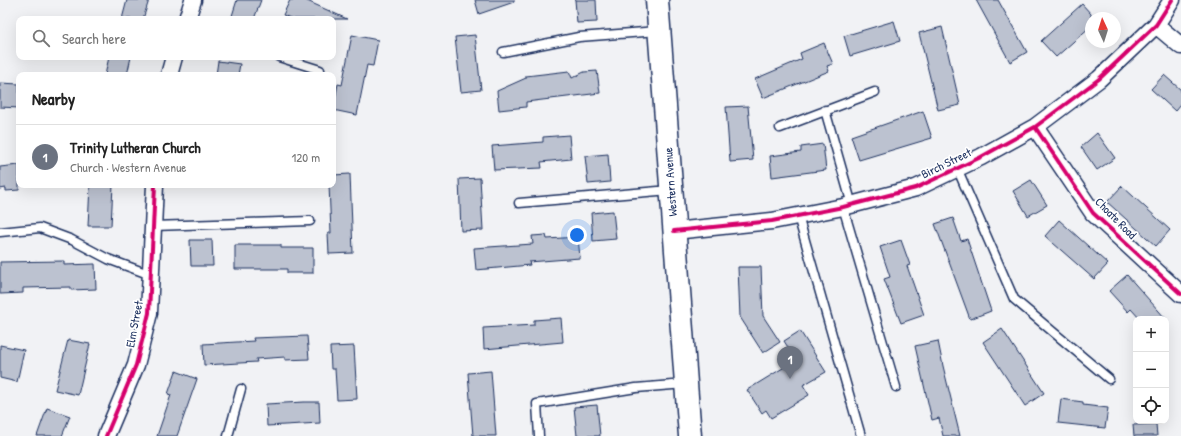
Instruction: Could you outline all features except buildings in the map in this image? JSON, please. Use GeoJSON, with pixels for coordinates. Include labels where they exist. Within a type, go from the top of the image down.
{"type":"FeatureCollection","features":[{"type":"Feature","properties":{"kind":"main road","name":"Western Avenue"},"geometry":{"type":"LineString","coordinates":[[657,0],[690,436]]}},
{"type":"Feature","properties":{"kind":"street"},"geometry":{"type":"LineString","coordinates":[[188,16],[193,0]]}},
{"type":"Feature","properties":{"kind":"street","name":"Birch Street"},"geometry":{"type":"LineString","coordinates":[[674,231],[772,221],[848,206],[916,188],[1036,127],[1099,79],[1156,25],[1172,0]]}},
{"type":"Feature","properties":{"kind":"street"},"geometry":{"type":"LineString","coordinates":[[1156,25],[1181,46]]}},
{"type":"Feature","properties":{"kind":"street"},"geometry":{"type":"LineString","coordinates":[[170,72],[173,60]]}},
{"type":"Feature","properties":{"kind":"street","name":"Choate Road"},"geometry":{"type":"LineString","coordinates":[[1036,127],[1094,213],[1181,294]]}},
{"type":"Feature","properties":{"kind":"street","name":"Elm Street"},"geometry":{"type":"LineString","coordinates":[[106,436],[136,365],[149,313],[155,188]]}},
{"type":"Feature","properties":{"kind":"lane"},"geometry":{"type":"LineString","coordinates":[[503,52],[578,37],[659,31]]}},
{"type":"Feature","properties":{"kind":"lane"},"geometry":{"type":"LineString","coordinates":[[288,60],[320,70]]}},
{"type":"Feature","properties":{"kind":"lane"},"geometry":{"type":"LineString","coordinates":[[780,128],[875,92]]}},
{"type":"Feature","properties":{"kind":"lane"},"geometry":{"type":"LineString","coordinates":[[825,110],[848,206],[896,387]]}},
{"type":"Feature","properties":{"kind":"lane"},"geometry":{"type":"LineString","coordinates":[[957,168],[1014,299],[1109,379]]}},
{"type":"Feature","properties":{"kind":"lane"},"geometry":{"type":"LineString","coordinates":[[519,203],[671,190]]}},
{"type":"Feature","properties":{"kind":"lane"},"geometry":{"type":"LineString","coordinates":[[798,216],[861,436]]}},
{"type":"Feature","properties":{"kind":"lane"},"geometry":{"type":"LineString","coordinates":[[153,226],[310,221]]}},
{"type":"Feature","properties":{"kind":"lane"},"geometry":{"type":"LineString","coordinates":[[0,232],[40,228],[72,240],[108,258],[151,275]]}},
{"type":"Feature","properties":{"kind":"lane"},"geometry":{"type":"LineString","coordinates":[[539,436],[537,404],[636,388],[686,384]]}},
{"type":"Feature","properties":{"kind":"lane"},"geometry":{"type":"LineString","coordinates":[[228,436],[241,390]]}},
{"type":"Feature","properties":{"kind":"cycle path"},"geometry":{"type":"LineString","coordinates":[[674,231],[772,221],[843,207],[916,188],[981,157],[1035,127],[1099,79],[1156,25],[1172,0]]}},
{"type":"Feature","properties":{"kind":"cycle path"},"geometry":{"type":"LineString","coordinates":[[1035,127],[1093,213],[1181,294]]}},
{"type":"Feature","properties":{"kind":"cycle path"},"geometry":{"type":"LineString","coordinates":[[106,436],[136,365],[149,313],[155,188]]}},
{"type":"Feature","properties":{"kind":"place","name":"Trinity Lutheran Church"},"geometry":{"type":"Point","coordinates":[790,379]}}]}
